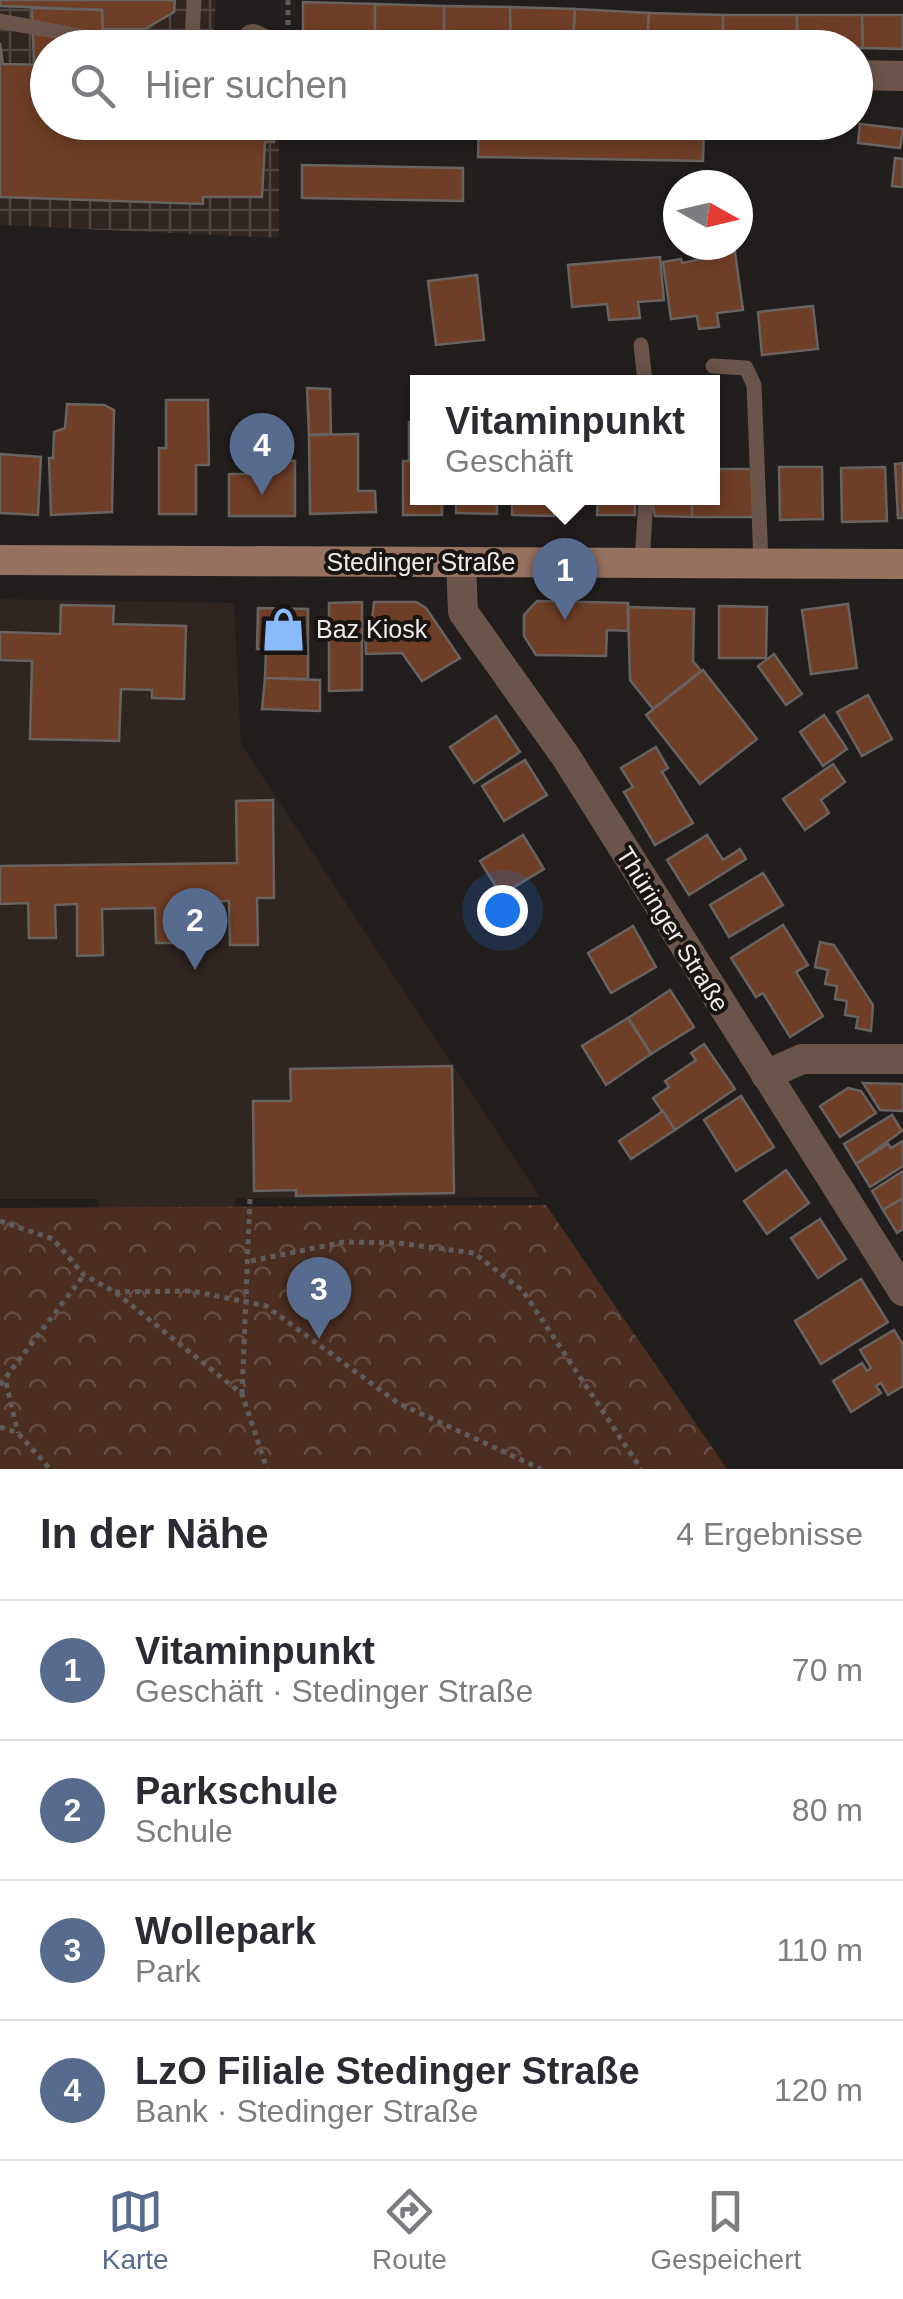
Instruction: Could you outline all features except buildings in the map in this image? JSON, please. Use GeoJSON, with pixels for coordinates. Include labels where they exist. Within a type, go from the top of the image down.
{"type":"FeatureCollection","features":[{"type":"Feature","properties":{"kind":"main road","name":"Stedinger Straße"},"geometry":{"type":"LineString","coordinates":[[0,560],[903,564]]}},
{"type":"Feature","properties":{"kind":"street"},"geometry":{"type":"LineString","coordinates":[[873,75],[903,76]]}},
{"type":"Feature","properties":{"kind":"street","name":"Thüringer Straße"},"geometry":{"type":"LineString","coordinates":[[461,562],[463,612],[566,757],[903,1292]]}},
{"type":"Feature","properties":{"kind":"street"},"geometry":{"type":"LineString","coordinates":[[766,1075],[802,1059],[903,1059]]}},
{"type":"Feature","properties":{"kind":"lane"},"geometry":{"type":"LineString","coordinates":[[192,30],[194,0]]}},
{"type":"Feature","properties":{"kind":"lane"},"geometry":{"type":"LineString","coordinates":[[0,21],[49,30]]}},
{"type":"Feature","properties":{"kind":"lane"},"geometry":{"type":"LineString","coordinates":[[641,345],[645,375]]}},
{"type":"Feature","properties":{"kind":"lane"},"geometry":{"type":"LineString","coordinates":[[713,366],[746,368],[754,385],[761,564]]}},
{"type":"Feature","properties":{"kind":"lane"},"geometry":{"type":"LineString","coordinates":[[642,563],[646,505]]}},
{"type":"Feature","properties":{"kind":"path"},"geometry":{"type":"LineString","coordinates":[[250,1198],[251,1261],[242,1394],[268,1469]]}},
{"type":"Feature","properties":{"kind":"path"},"geometry":{"type":"LineString","coordinates":[[0,1222],[52,1240],[84,1275],[115,1292],[242,1394]]}},
{"type":"Feature","properties":{"kind":"path"},"geometry":{"type":"LineString","coordinates":[[251,1261],[344,1242],[398,1243],[474,1254],[523,1291],[641,1469]]}},
{"type":"Feature","properties":{"kind":"path"},"geometry":{"type":"LineString","coordinates":[[18,1434],[3,1384],[84,1275]]}},
{"type":"Feature","properties":{"kind":"path"},"geometry":{"type":"LineString","coordinates":[[115,1292],[192,1291],[266,1306],[398,1403],[541,1469]]}},
{"type":"Feature","properties":{"kind":"path"},"geometry":{"type":"LineString","coordinates":[[0,1426],[18,1434],[50,1469]]}},
{"type":"Feature","properties":{"kind":"shaded area"},"geometry":{"type":"Polygon","coordinates":[[[0,0],[216,0],[214,30],[30,30],[30,140],[279,140],[279,238],[0,225],[0,0]]]}},
{"type":"Feature","properties":{"kind":"shaded area"},"geometry":{"type":"Polygon","coordinates":[[[0,599],[234,603],[241,744],[540,1197],[235,1198],[235,1278],[102,1280],[98,1199],[0,1199],[0,599]]]}},
{"type":"Feature","properties":{"kind":"green space"},"geometry":{"type":"Polygon","coordinates":[[[546,1205],[727,1469],[0,1469],[0,1208],[546,1205]]]}},
{"type":"Feature","properties":{"kind":"place","name":"LzO Filiale Stedinger Straße"},"geometry":{"type":"Point","coordinates":[262,495]}},
{"type":"Feature","properties":{"kind":"place","name":"Vitaminpunkt"},"geometry":{"type":"Point","coordinates":[565,620]}},
{"type":"Feature","properties":{"kind":"place","name":"Baz Kiosk"},"geometry":{"type":"Point","coordinates":[283,629]}},
{"type":"Feature","properties":{"kind":"place","name":"Parkschule"},"geometry":{"type":"Point","coordinates":[195,970]}},
{"type":"Feature","properties":{"kind":"place","name":"Wollepark"},"geometry":{"type":"Point","coordinates":[319,1339]}}]}
